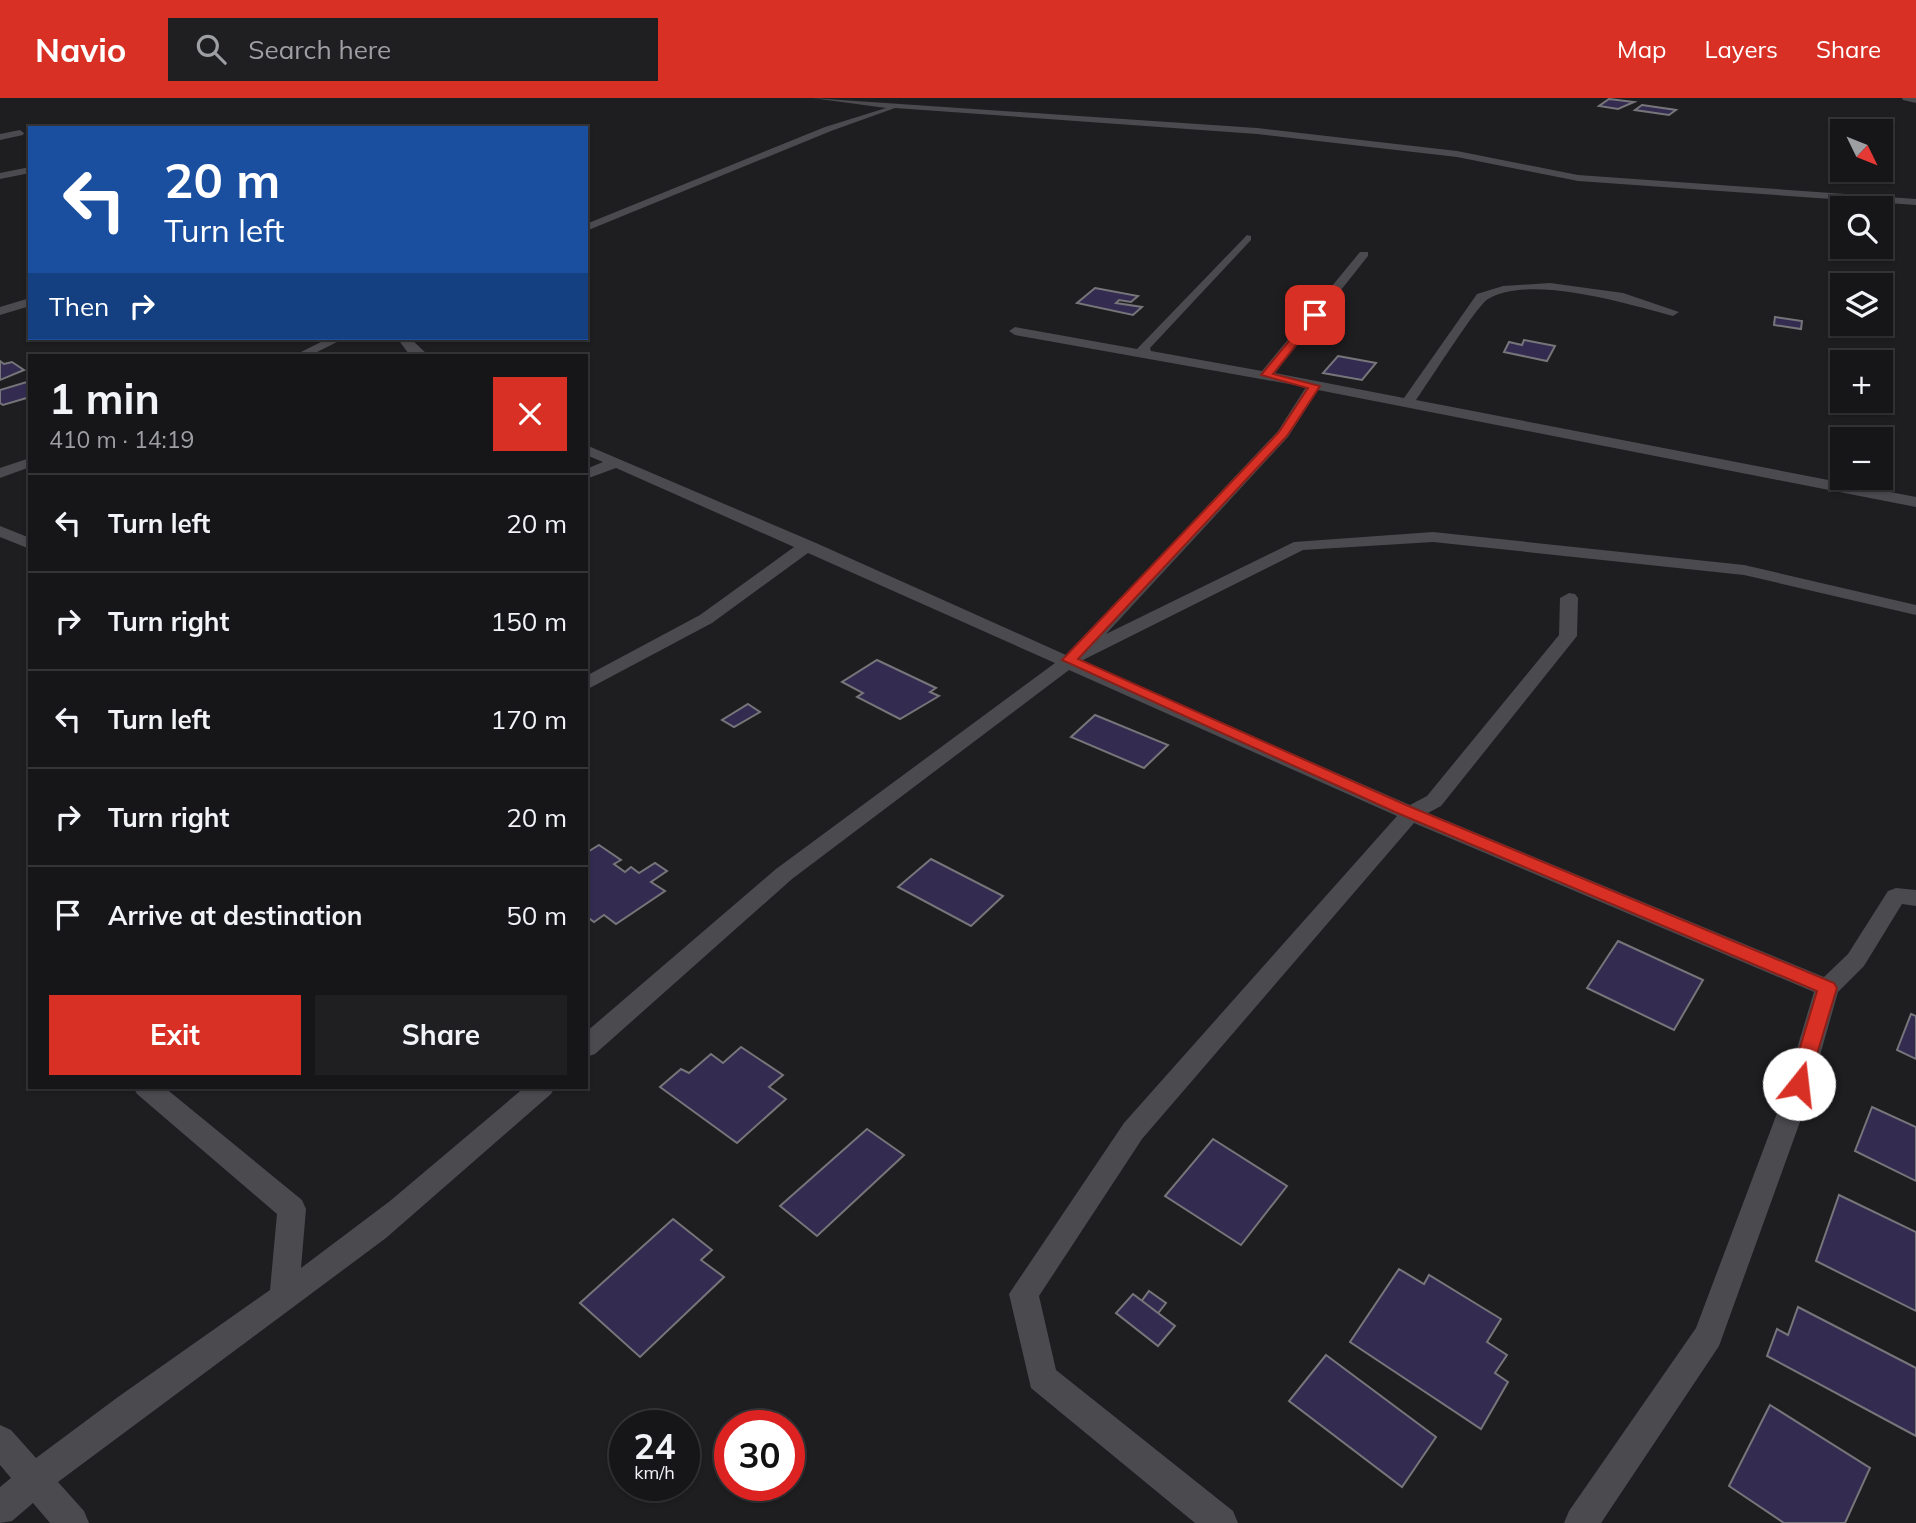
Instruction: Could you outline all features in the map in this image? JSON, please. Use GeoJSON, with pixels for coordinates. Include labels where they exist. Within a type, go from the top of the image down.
{"type":"FeatureCollection","features":[{"type":"Feature","properties":{"kind":"street"},"geometry":{"type":"LineString","coordinates":[[816,98],[1257,131],[1457,154],[1578,178],[1916,202]]}},
{"type":"Feature","properties":{"kind":"street"},"geometry":{"type":"LineString","coordinates":[[588,227],[828,129],[925,98]]}},
{"type":"Feature","properties":{"kind":"street"},"geometry":{"type":"LineString","coordinates":[[1906,98],[1916,100]]}},
{"type":"Feature","properties":{"kind":"street"},"geometry":{"type":"LineString","coordinates":[[0,137],[20,133]]}},
{"type":"Feature","properties":{"kind":"street"},"geometry":{"type":"LineString","coordinates":[[0,176],[28,170]]}},
{"type":"Feature","properties":{"kind":"street"},"geometry":{"type":"LineString","coordinates":[[1146,354],[1143,348],[1247,238]]}},
{"type":"Feature","properties":{"kind":"street"},"geometry":{"type":"LineString","coordinates":[[1266,375],[1364,254]]}},
{"type":"Feature","properties":{"kind":"street"},"geometry":{"type":"LineString","coordinates":[[1408,404],[1481,297],[1507,288],[1550,287],[1623,297],[1673,312]]}},
{"type":"Feature","properties":{"kind":"street"},"geometry":{"type":"LineString","coordinates":[[0,311],[28,303]]}},
{"type":"Feature","properties":{"kind":"street"},"geometry":{"type":"LineString","coordinates":[[1015,331],[1266,375],[1916,502]]}},
{"type":"Feature","properties":{"kind":"street"},"geometry":{"type":"LineString","coordinates":[[301,340],[318,347]]}},
{"type":"Feature","properties":{"kind":"street"},"geometry":{"type":"LineString","coordinates":[[303,354],[334,340]]}},
{"type":"Feature","properties":{"kind":"street"},"geometry":{"type":"LineString","coordinates":[[405,340],[420,354]]}},
{"type":"Feature","properties":{"kind":"street"},"geometry":{"type":"LineString","coordinates":[[588,1045],[785,874],[1072,658],[1283,434],[1314,386]]}},
{"type":"Feature","properties":{"kind":"street"},"geometry":{"type":"LineString","coordinates":[[588,450],[1072,658],[1412,813],[1827,988]]}},
{"type":"Feature","properties":{"kind":"street"},"geometry":{"type":"LineString","coordinates":[[4,469],[28,463]]}},
{"type":"Feature","properties":{"kind":"street"},"geometry":{"type":"LineString","coordinates":[[588,474],[614,463]]}},
{"type":"Feature","properties":{"kind":"street"},"geometry":{"type":"LineString","coordinates":[[0,531],[28,543]]}},
{"type":"Feature","properties":{"kind":"street"},"geometry":{"type":"LineString","coordinates":[[1072,658],[1300,545],[1433,537],[1744,570],[1916,610]]}},
{"type":"Feature","properties":{"kind":"street"},"geometry":{"type":"LineString","coordinates":[[588,683],[706,619],[793,554],[810,546]]}},
{"type":"Feature","properties":{"kind":"street"},"geometry":{"type":"LineString","coordinates":[[1221,1523],[1042,1378],[1024,1294],[1133,1130],[1245,1006],[1412,813],[1434,801],[1568,636],[1569,598]]}},
{"type":"Feature","properties":{"kind":"street"},"geometry":{"type":"LineString","coordinates":[[1581,1523],[1708,1336],[1792,1108],[1827,988],[1857,960],[1896,896],[1916,898]]}},
{"type":"Feature","properties":{"kind":"street"},"geometry":{"type":"LineString","coordinates":[[148,1089],[292,1209],[284,1295]]}},
{"type":"Feature","properties":{"kind":"street"},"geometry":{"type":"LineString","coordinates":[[0,1508],[181,1368],[351,1248],[469,1152],[540,1089]]}},
{"type":"Feature","properties":{"kind":"street"},"geometry":{"type":"LineString","coordinates":[[0,1441],[72,1523]]}},
{"type":"Feature","properties":{"kind":"building"},"geometry":{"type":"Polygon","coordinates":[[[1609,99],[1634,102],[1618,109],[1599,106],[1609,99]]]}},
{"type":"Feature","properties":{"kind":"building"},"geometry":{"type":"Polygon","coordinates":[[[1642,105],[1676,110],[1669,115],[1635,110],[1642,105]]]}},
{"type":"Feature","properties":{"kind":"building"},"geometry":{"type":"Polygon","coordinates":[[[1095,288],[1138,296],[1131,302],[1119,300],[1116,303],[1142,307],[1133,315],[1077,303],[1095,288]]]}},
{"type":"Feature","properties":{"kind":"building"},"geometry":{"type":"Polygon","coordinates":[[[1775,317],[1802,321],[1801,329],[1774,325],[1775,317]]]}},
{"type":"Feature","properties":{"kind":"building"},"geometry":{"type":"Polygon","coordinates":[[[1524,340],[1555,346],[1547,361],[1504,352],[1509,342],[1522,345],[1524,340]]]}},
{"type":"Feature","properties":{"kind":"building"},"geometry":{"type":"Polygon","coordinates":[[[1338,356],[1376,363],[1362,380],[1323,373],[1338,356]]]}},
{"type":"Feature","properties":{"kind":"building"},"geometry":{"type":"Polygon","coordinates":[[[0,361],[4,364],[12,362],[24,370],[0,380],[0,361]]]}},
{"type":"Feature","properties":{"kind":"building"},"geometry":{"type":"Polygon","coordinates":[[[28,382],[28,398],[3,405],[0,403],[0,390],[28,382]]]}},
{"type":"Feature","properties":{"kind":"building"},"geometry":{"type":"Polygon","coordinates":[[[877,660],[936,688],[930,692],[939,696],[900,719],[857,697],[863,693],[842,682],[877,660]]]}},
{"type":"Feature","properties":{"kind":"building"},"geometry":{"type":"Polygon","coordinates":[[[748,704],[760,712],[734,727],[722,720],[748,704]]]}},
{"type":"Feature","properties":{"kind":"building"},"geometry":{"type":"Polygon","coordinates":[[[1095,715],[1168,745],[1144,768],[1071,737],[1095,715]]]}},
{"type":"Feature","properties":{"kind":"building"},"geometry":{"type":"Polygon","coordinates":[[[599,845],[621,860],[614,864],[625,872],[631,867],[639,873],[655,863],[667,871],[651,882],[665,891],[616,924],[604,915],[594,922],[588,918],[588,852],[599,845]]]}},
{"type":"Feature","properties":{"kind":"building"},"geometry":{"type":"Polygon","coordinates":[[[931,859],[1003,896],[971,926],[898,887],[931,859]]]}},
{"type":"Feature","properties":{"kind":"building"},"geometry":{"type":"Polygon","coordinates":[[[1618,941],[1703,980],[1674,1030],[1587,988],[1618,941]]]}},
{"type":"Feature","properties":{"kind":"building"},"geometry":{"type":"Polygon","coordinates":[[[1911,1014],[1916,1016],[1916,1059],[1897,1050],[1911,1014]]]}},
{"type":"Feature","properties":{"kind":"building"},"geometry":{"type":"Polygon","coordinates":[[[741,1047],[783,1075],[769,1087],[786,1099],[737,1143],[660,1087],[681,1069],[689,1073],[711,1054],[723,1063],[741,1047]]]}},
{"type":"Feature","properties":{"kind":"building"},"geometry":{"type":"Polygon","coordinates":[[[1872,1107],[1916,1127],[1916,1181],[1855,1151],[1872,1107]]]}},
{"type":"Feature","properties":{"kind":"building"},"geometry":{"type":"Polygon","coordinates":[[[867,1129],[904,1155],[817,1236],[780,1206],[867,1129]]]}},
{"type":"Feature","properties":{"kind":"building"},"geometry":{"type":"Polygon","coordinates":[[[1213,1139],[1287,1186],[1241,1245],[1165,1196],[1213,1139]]]}},
{"type":"Feature","properties":{"kind":"building"},"geometry":{"type":"Polygon","coordinates":[[[1839,1195],[1916,1232],[1916,1311],[1816,1261],[1839,1195]]]}},
{"type":"Feature","properties":{"kind":"building"},"geometry":{"type":"Polygon","coordinates":[[[673,1219],[712,1250],[701,1260],[724,1277],[640,1357],[580,1303],[673,1219]]]}},
{"type":"Feature","properties":{"kind":"building"},"geometry":{"type":"Polygon","coordinates":[[[1399,1269],[1424,1284],[1429,1275],[1501,1319],[1487,1342],[1507,1355],[1495,1373],[1508,1382],[1481,1429],[1350,1342],[1399,1269]]]}},
{"type":"Feature","properties":{"kind":"building"},"geometry":{"type":"Polygon","coordinates":[[[1149,1291],[1166,1303],[1152,1321],[1135,1310],[1149,1291]]]}},
{"type":"Feature","properties":{"kind":"building"},"geometry":{"type":"Polygon","coordinates":[[[1133,1294],[1175,1326],[1158,1346],[1116,1313],[1133,1294]]]}},
{"type":"Feature","properties":{"kind":"building"},"geometry":{"type":"Polygon","coordinates":[[[1798,1307],[1916,1368],[1916,1436],[1767,1356],[1777,1329],[1788,1335],[1798,1307]]]}},
{"type":"Feature","properties":{"kind":"building"},"geometry":{"type":"Polygon","coordinates":[[[1326,1355],[1436,1437],[1402,1487],[1289,1401],[1326,1355]]]}},
{"type":"Feature","properties":{"kind":"building"},"geometry":{"type":"Polygon","coordinates":[[[1770,1405],[1870,1468],[1845,1523],[1784,1523],[1729,1486],[1770,1405]]]}},
{"type":"Feature","properties":{"kind":"route"},"geometry":{"type":"LineString","coordinates":[[1315,315],[1266,375],[1314,386],[1283,434],[1076,656],[1069,660],[1400,809],[1827,988],[1799,1084]]}}]}
